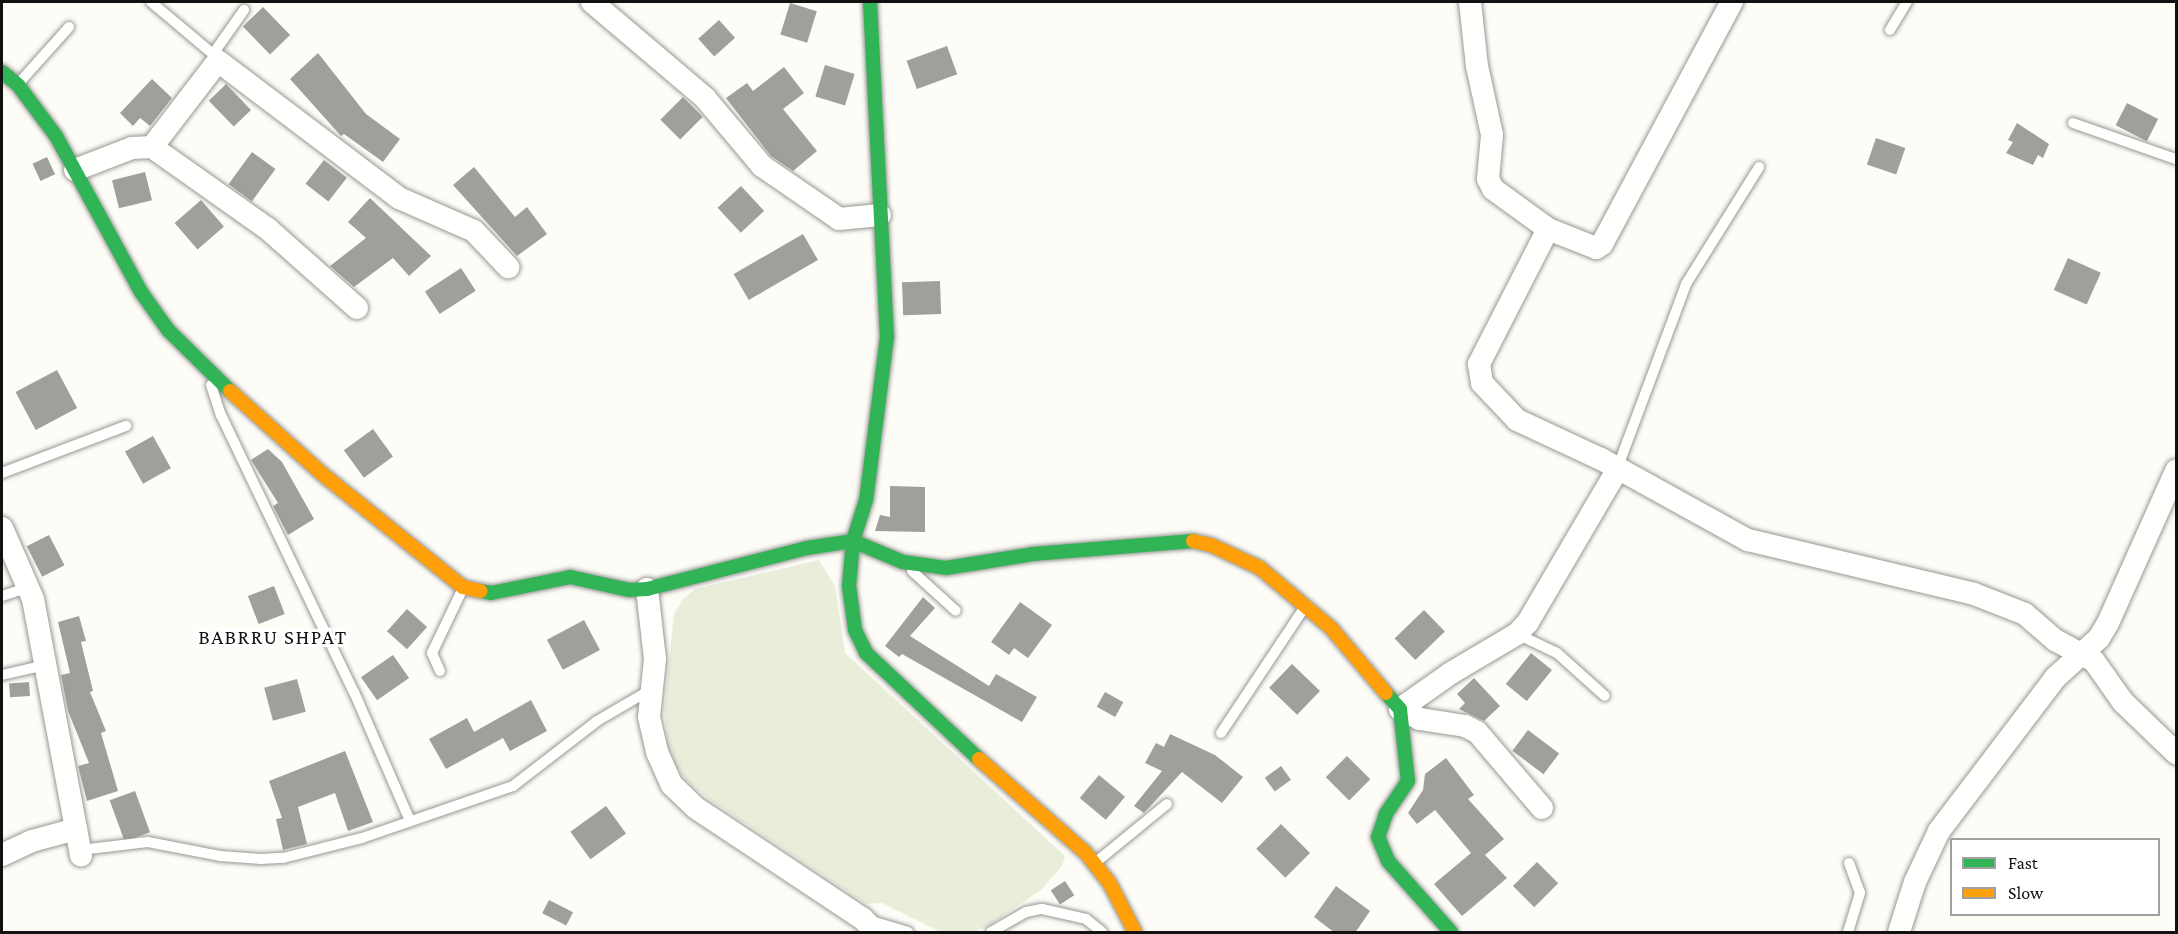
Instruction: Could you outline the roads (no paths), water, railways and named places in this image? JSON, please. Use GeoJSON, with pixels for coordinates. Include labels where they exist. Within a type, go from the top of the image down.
{"type":"FeatureCollection","features":[{"type":"Feature","properties":{"kind":"street"},"geometry":{"type":"LineString","coordinates":[[592,2],[705,98],[762,166],[839,219],[880,215]]}},
{"type":"Feature","properties":{"kind":"street"},"geometry":{"type":"LineString","coordinates":[[870,2],[887,337],[866,500],[853,541],[851,614],[866,653],[1095,863],[1109,882],[1135,933]]}},
{"type":"Feature","properties":{"kind":"street"},"geometry":{"type":"LineString","coordinates":[[1470,2],[1477,66],[1492,135],[1488,179],[1493,189],[1548,229],[1590,248],[1602,244],[1732,2]]}},
{"type":"Feature","properties":{"kind":"street"},"geometry":{"type":"LineString","coordinates":[[152,147],[215,58],[399,198],[474,231],[508,267]]}},
{"type":"Feature","properties":{"kind":"street"},"geometry":{"type":"LineString","coordinates":[[2,72],[18,86],[50,127],[153,310],[207,370],[321,473],[463,587],[490,593],[570,577],[629,590],[647,590],[807,548],[853,541],[903,562],[966,567],[1033,554],[1191,541],[1235,554],[1306,604],[1400,709],[1420,719],[1465,726],[1477,732],[1542,808]]}},
{"type":"Feature","properties":{"kind":"street"},"geometry":{"type":"LineString","coordinates":[[75,170],[132,148],[152,147],[268,229],[357,308]]}},
{"type":"Feature","properties":{"kind":"street"},"geometry":{"type":"LineString","coordinates":[[1548,229],[1483,352],[1479,372],[1490,394],[1517,420],[1748,540],[2006,604],[2025,614],[2061,643],[2083,652],[2094,661],[2123,702],[2176,753]]}},
{"type":"Feature","properties":{"kind":"street"},"geometry":{"type":"LineString","coordinates":[[1400,709],[1451,673],[1517,634],[1538,606],[1617,470]]}},
{"type":"Feature","properties":{"kind":"street"},"geometry":{"type":"LineString","coordinates":[[1899,933],[1915,882],[1939,831],[2055,678],[2099,638],[2122,599],[2176,471]]}},
{"type":"Feature","properties":{"kind":"street"},"geometry":{"type":"LineString","coordinates":[[2,528],[29,587],[79,845],[32,841],[2,855]]}},
{"type":"Feature","properties":{"kind":"street"},"geometry":{"type":"LineString","coordinates":[[647,590],[655,659],[649,717],[654,744],[672,785],[683,797],[870,926]]}},
{"type":"Feature","properties":{"kind":"street"},"geometry":{"type":"LineString","coordinates":[[1400,709],[1408,781],[1404,792],[1386,813],[1378,837],[1388,861],[1451,933]]}},
{"type":"Feature","properties":{"kind":"lane"},"geometry":{"type":"LineString","coordinates":[[151,2],[215,58],[244,10]]}},
{"type":"Feature","properties":{"kind":"lane"},"geometry":{"type":"LineString","coordinates":[[1890,30],[1907,2]]}},
{"type":"Feature","properties":{"kind":"lane"},"geometry":{"type":"LineString","coordinates":[[18,86],[69,27]]}},
{"type":"Feature","properties":{"kind":"lane"},"geometry":{"type":"LineString","coordinates":[[2073,123],[2176,159]]}},
{"type":"Feature","properties":{"kind":"lane"},"geometry":{"type":"LineString","coordinates":[[1617,470],[1686,285],[1721,234],[1759,167]]}},
{"type":"Feature","properties":{"kind":"lane"},"geometry":{"type":"LineString","coordinates":[[207,370],[221,415],[354,692],[410,821]]}},
{"type":"Feature","properties":{"kind":"lane"},"geometry":{"type":"LineString","coordinates":[[2,473],[126,426]]}},
{"type":"Feature","properties":{"kind":"lane"},"geometry":{"type":"LineString","coordinates":[[903,562],[956,611]]}},
{"type":"Feature","properties":{"kind":"lane"},"geometry":{"type":"LineString","coordinates":[[2,596],[29,587]]}},
{"type":"Feature","properties":{"kind":"lane"},"geometry":{"type":"LineString","coordinates":[[440,671],[434,647],[463,587]]}},
{"type":"Feature","properties":{"kind":"lane"},"geometry":{"type":"LineString","coordinates":[[1221,733],[1306,604]]}},
{"type":"Feature","properties":{"kind":"lane"},"geometry":{"type":"LineString","coordinates":[[1517,634],[1557,653],[1605,696]]}},
{"type":"Feature","properties":{"kind":"lane"},"geometry":{"type":"LineString","coordinates":[[2,675],[45,665]]}},
{"type":"Feature","properties":{"kind":"lane"},"geometry":{"type":"LineString","coordinates":[[79,845],[148,842],[220,856],[283,858],[410,821],[513,786],[597,722],[651,689]]}},
{"type":"Feature","properties":{"kind":"lane"},"geometry":{"type":"LineString","coordinates":[[1095,863],[1167,804]]}},
{"type":"Feature","properties":{"kind":"lane"},"geometry":{"type":"LineString","coordinates":[[1848,933],[1860,893],[1849,863]]}},
{"type":"Feature","properties":{"kind":"lane"},"geometry":{"type":"LineString","coordinates":[[991,933],[1026,912],[1042,909],[1086,919],[1102,933]]}},
{"type":"Feature","properties":{"kind":"lane"},"geometry":{"type":"LineString","coordinates":[[870,926],[908,933]]}},
{"type":"Feature","properties":{"kind":"district","name":"BABRRU SHPAT"},"geometry":{"type":"Point","coordinates":[273,637]}}]}
